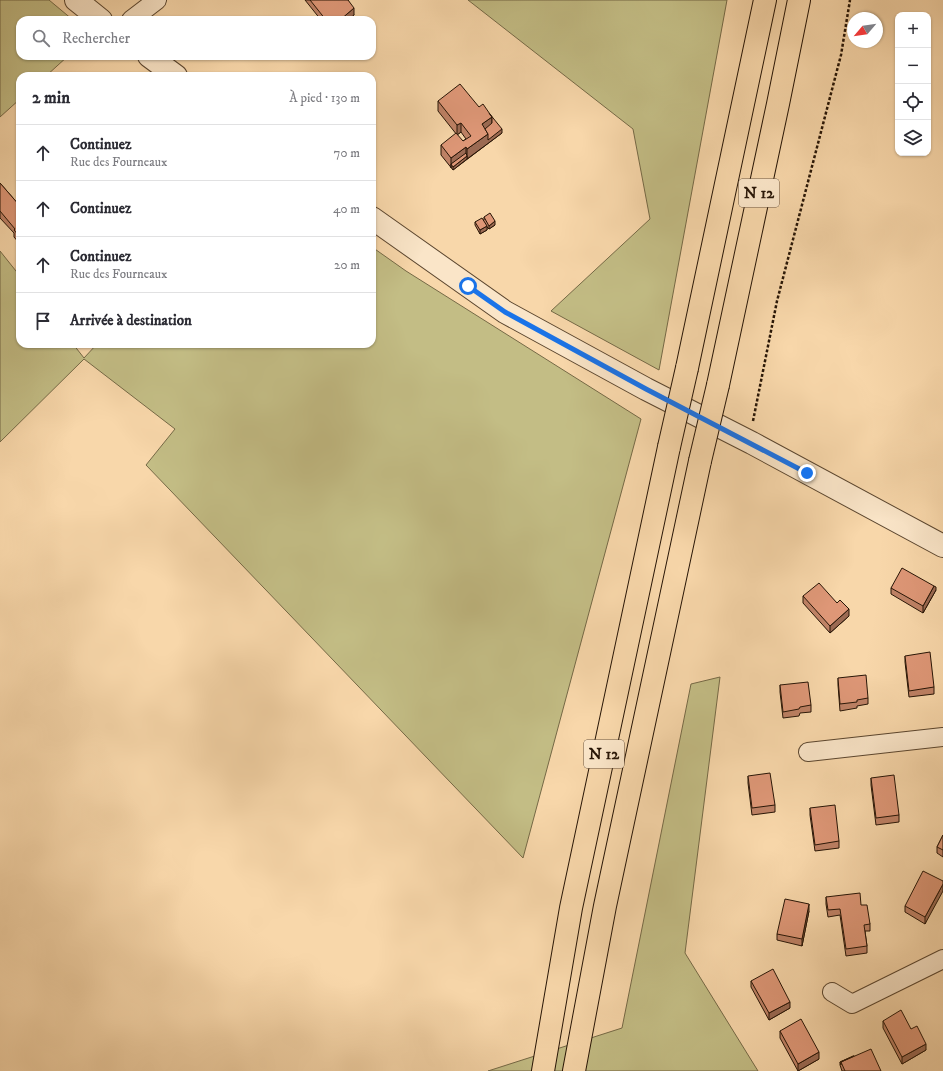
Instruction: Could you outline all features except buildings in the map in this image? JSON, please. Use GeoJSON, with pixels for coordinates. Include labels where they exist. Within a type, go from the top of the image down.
{"type":"FeatureCollection","features":[{"type":"Feature","properties":{"kind":"highway","name":"N 12"},"geometry":{"type":"LineString","coordinates":[[543,1071],[572,908],[765,0]]}},
{"type":"Feature","properties":{"kind":"highway","name":"N 12"},"geometry":{"type":"LineString","coordinates":[[574,1071],[605,906],[700,461],[718,385],[799,0]]}},
{"type":"Feature","properties":{"kind":"street"},"geometry":{"type":"LineString","coordinates":[[76,0],[96,16]]}},
{"type":"Feature","properties":{"kind":"street"},"geometry":{"type":"LineString","coordinates":[[136,16],[157,0]]}},
{"type":"Feature","properties":{"kind":"street"},"geometry":{"type":"LineString","coordinates":[[154,60],[171,72]]}},
{"type":"Feature","properties":{"kind":"street"},"geometry":{"type":"LineString","coordinates":[[376,221],[505,312],[646,389],[752,443],[943,546]]}},
{"type":"Feature","properties":{"kind":"street"},"geometry":{"type":"LineString","coordinates":[[808,752],[943,737]]}},
{"type":"Feature","properties":{"kind":"street"},"geometry":{"type":"LineString","coordinates":[[832,992],[852,1004],[943,959]]}},
{"type":"Feature","properties":{"kind":"path"},"geometry":{"type":"LineString","coordinates":[[752,443],[753,419],[777,301],[841,55],[850,0]]}},
{"type":"Feature","properties":{"kind":"shaded area"},"geometry":{"type":"Polygon","coordinates":[[[0,0],[49,0],[68,16],[16,16],[16,60],[64,60],[50,72],[16,72],[16,103],[0,117],[0,0]]]}},
{"type":"Feature","properties":{"kind":"shaded area"},"geometry":{"type":"Polygon","coordinates":[[[468,0],[727,0],[659,370],[551,311],[650,219],[633,129],[468,0]]]}},
{"type":"Feature","properties":{"kind":"shaded area"},"geometry":{"type":"Polygon","coordinates":[[[376,250],[406,271],[641,419],[523,858],[146,465],[175,429],[84,359],[0,442],[0,251],[16,271],[16,348],[76,348],[84,358],[93,348],[376,348],[376,250]]]}},
{"type":"Feature","properties":{"kind":"shaded area"},"geometry":{"type":"Polygon","coordinates":[[[720,677],[685,953],[758,1071],[488,1071],[622,1028],[691,684],[720,677]]]}},
{"type":"Feature","properties":{"kind":"route"},"geometry":{"type":"LineString","coordinates":[[468,286],[505,312],[646,389],[807,473]]}}]}
